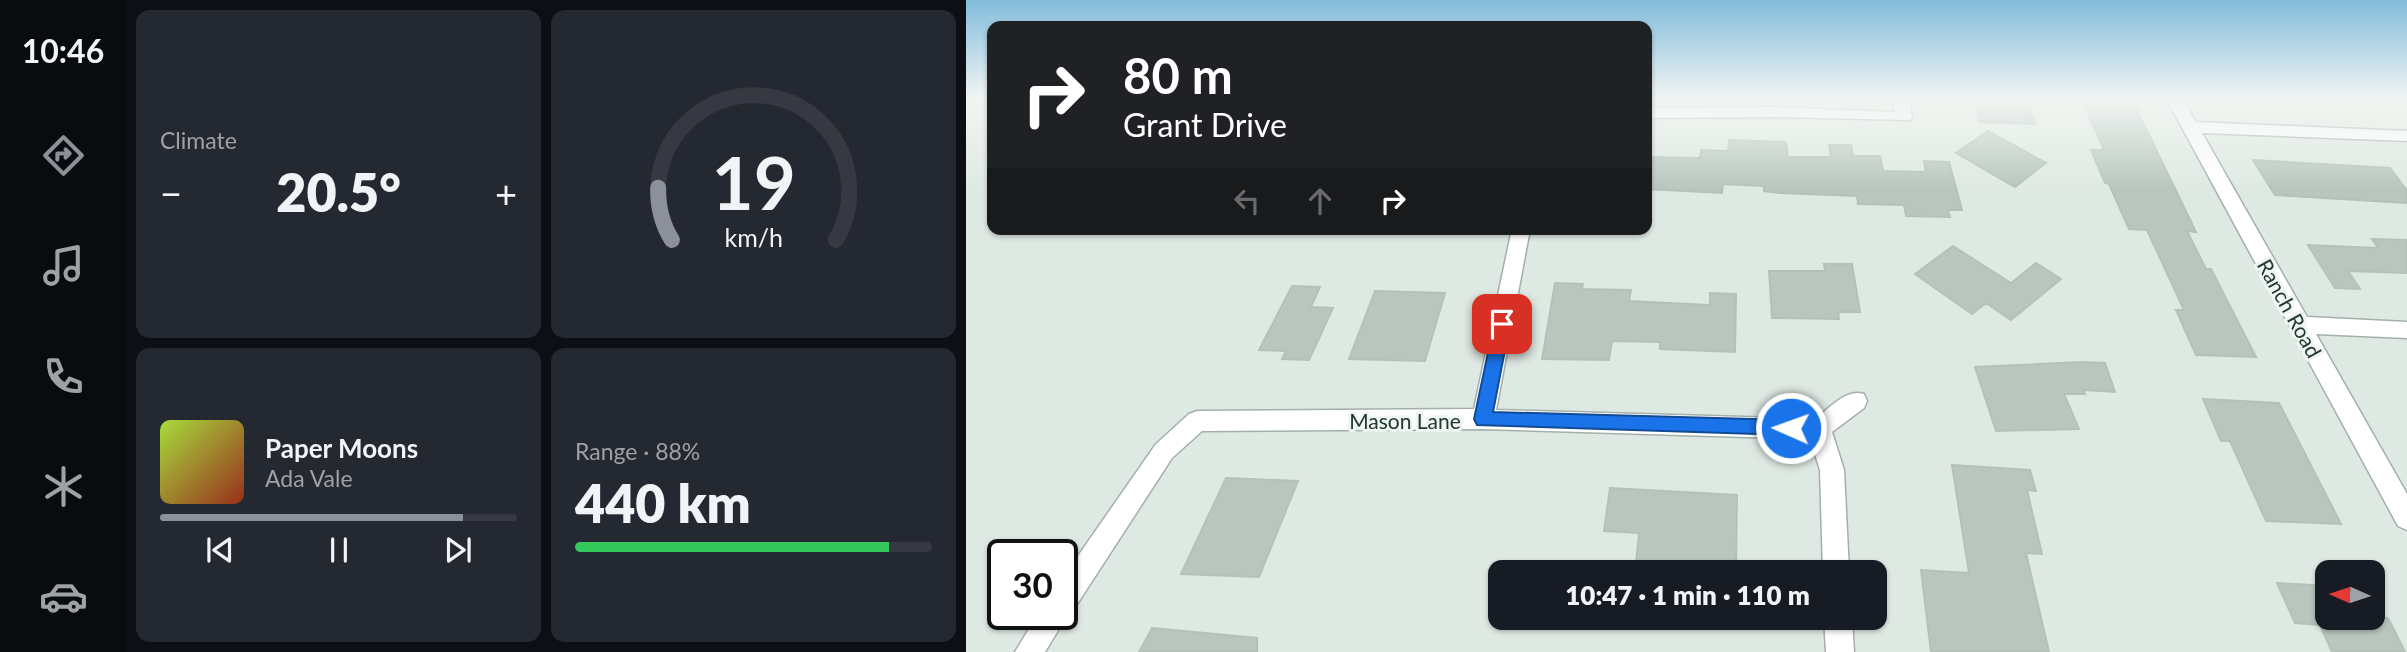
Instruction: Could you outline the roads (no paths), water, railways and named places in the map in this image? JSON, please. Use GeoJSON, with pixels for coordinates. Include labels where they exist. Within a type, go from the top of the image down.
{"type":"FeatureCollection","features":[{"type":"Feature","properties":{"kind":"street","name":"Ranch Road"},"geometry":{"type":"LineString","coordinates":[[2191,128],[2407,519]]}},
{"type":"Feature","properties":{"kind":"street"},"geometry":{"type":"LineString","coordinates":[[2224,128],[2407,136]]}},
{"type":"Feature","properties":{"kind":"street"},"geometry":{"type":"LineString","coordinates":[[1483,419],[1520,235]]}},
{"type":"Feature","properties":{"kind":"street"},"geometry":{"type":"LineString","coordinates":[[2300,325],[2407,330]]}},
{"type":"Feature","properties":{"kind":"street"},"geometry":{"type":"LineString","coordinates":[[1836,560],[1832,470],[1819,429],[1856,401]]}},
{"type":"Feature","properties":{"kind":"street","name":"Mason Lane"},"geometry":{"type":"LineString","coordinates":[[1078,579],[1164,451],[1197,421],[1483,419],[1819,429]]}},
{"type":"Feature","properties":{"kind":"street"},"geometry":{"type":"LineString","coordinates":[[1029,652],[1043,630]]}},
{"type":"Feature","properties":{"kind":"street"},"geometry":{"type":"LineString","coordinates":[[1839,630],[1840,652]]}}]}
